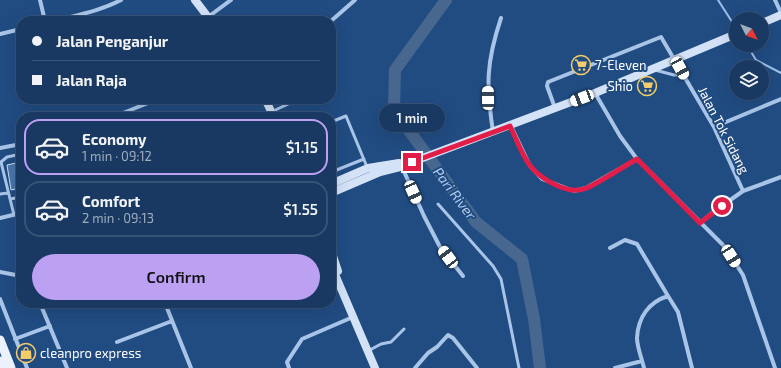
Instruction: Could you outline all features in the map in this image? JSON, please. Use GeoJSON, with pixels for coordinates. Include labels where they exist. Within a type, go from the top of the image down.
{"type":"FeatureCollection","features":[{"type":"Feature","properties":{"kind":"main road"},"geometry":{"type":"LineString","coordinates":[[0,340],[11,368]]}},
{"type":"Feature","properties":{"kind":"main road"},"geometry":{"type":"LineString","coordinates":[[0,361],[3,368]]}},
{"type":"Feature","properties":{"kind":"street"},"geometry":{"type":"LineString","coordinates":[[40,0],[45,16]]}},
{"type":"Feature","properties":{"kind":"street"},"geometry":{"type":"LineString","coordinates":[[77,16],[109,6],[121,0]]}},
{"type":"Feature","properties":{"kind":"street"},"geometry":{"type":"LineString","coordinates":[[195,0],[208,16]]}},
{"type":"Feature","properties":{"kind":"street"},"geometry":{"type":"LineString","coordinates":[[213,16],[231,0]]}},
{"type":"Feature","properties":{"kind":"street"},"geometry":{"type":"LineString","coordinates":[[336,17],[355,0]]}},
{"type":"Feature","properties":{"kind":"street"},"geometry":{"type":"LineString","coordinates":[[769,20],[781,14],[775,0]]}},
{"type":"Feature","properties":{"kind":"street"},"geometry":{"type":"LineString","coordinates":[[494,132],[488,98],[488,64],[493,41],[501,18]]}},
{"type":"Feature","properties":{"kind":"street"},"geometry":{"type":"LineString","coordinates":[[0,34],[16,30]]}},
{"type":"Feature","properties":{"kind":"street","name":"Jalan Tok Sidang"},"geometry":{"type":"LineString","coordinates":[[555,108],[547,86],[548,82],[661,37],[676,60],[714,127],[744,191]]}},
{"type":"Feature","properties":{"kind":"street"},"geometry":{"type":"LineString","coordinates":[[336,191],[380,172],[402,167],[595,93],[729,37]]}},
{"type":"Feature","properties":{"kind":"street"},"geometry":{"type":"LineString","coordinates":[[595,93],[620,136],[637,159],[724,247],[743,275],[775,368]]}},
{"type":"Feature","properties":{"kind":"street"},"geometry":{"type":"LineString","coordinates":[[714,127],[781,99]]}},
{"type":"Feature","properties":{"kind":"street"},"geometry":{"type":"LineString","coordinates":[[126,112],[146,104]]}},
{"type":"Feature","properties":{"kind":"street"},"geometry":{"type":"LineString","coordinates":[[510,126],[530,166],[542,179],[574,191],[586,188],[637,159]]}},
{"type":"Feature","properties":{"kind":"street"},"geometry":{"type":"LineString","coordinates":[[0,148],[16,145]]}},
{"type":"Feature","properties":{"kind":"street"},"geometry":{"type":"LineString","coordinates":[[336,182],[368,168],[412,162]]}},
{"type":"Feature","properties":{"kind":"street"},"geometry":{"type":"LineString","coordinates":[[402,167],[440,247],[462,276]]}},
{"type":"Feature","properties":{"kind":"street"},"geometry":{"type":"LineString","coordinates":[[700,223],[744,191],[781,177]]}},
{"type":"Feature","properties":{"kind":"street"},"geometry":{"type":"LineString","coordinates":[[0,218],[14,215]]}},
{"type":"Feature","properties":{"kind":"street"},"geometry":{"type":"LineString","coordinates":[[610,248],[625,240],[637,244],[678,312],[692,368]]}},
{"type":"Feature","properties":{"kind":"street"},"geometry":{"type":"LineString","coordinates":[[336,265],[353,317],[375,368]]}},
{"type":"Feature","properties":{"kind":"street"},"geometry":{"type":"LineString","coordinates":[[0,272],[16,275]]}},
{"type":"Feature","properties":{"kind":"street"},"geometry":{"type":"LineString","coordinates":[[336,278],[353,317]]}},
{"type":"Feature","properties":{"kind":"street"},"geometry":{"type":"LineString","coordinates":[[644,368],[637,338],[643,313],[656,300],[668,296]]}},
{"type":"Feature","properties":{"kind":"street"},"geometry":{"type":"LineString","coordinates":[[0,299],[27,368]]}},
{"type":"Feature","properties":{"kind":"street"},"geometry":{"type":"LineString","coordinates":[[42,308],[67,368]]}},
{"type":"Feature","properties":{"kind":"street"},"geometry":{"type":"LineString","coordinates":[[167,308],[191,368]]}},
{"type":"Feature","properties":{"kind":"street"},"geometry":{"type":"LineString","coordinates":[[289,368],[287,362],[302,339],[353,317]]}},
{"type":"Feature","properties":{"kind":"street"},"geometry":{"type":"LineString","coordinates":[[117,342],[172,321]]}},
{"type":"Feature","properties":{"kind":"street"},"geometry":{"type":"LineString","coordinates":[[15,338],[50,326]]}},
{"type":"Feature","properties":{"kind":"street"},"geometry":{"type":"LineString","coordinates":[[416,368],[428,353],[437,347],[448,335],[453,338],[477,368]]}},
{"type":"Feature","properties":{"kind":"street"},"geometry":{"type":"LineString","coordinates":[[615,368],[642,361]]}},
{"type":"Feature","properties":{"kind":"lane"},"geometry":{"type":"LineString","coordinates":[[653,69],[674,75],[684,75]]}},
{"type":"Feature","properties":{"kind":"lane"},"geometry":{"type":"LineString","coordinates":[[274,112],[289,104]]}},
{"type":"Feature","properties":{"kind":"lane"},"geometry":{"type":"LineString","coordinates":[[336,120],[346,116],[368,168]]}},
{"type":"Feature","properties":{"kind":"lane"},"geometry":{"type":"LineString","coordinates":[[14,215],[1,162],[7,157],[16,155]]}},
{"type":"Feature","properties":{"kind":"lane"},"geometry":{"type":"LineString","coordinates":[[336,170],[364,159]]}},
{"type":"Feature","properties":{"kind":"lane"},"geometry":{"type":"LineString","coordinates":[[0,194],[8,193]]}},
{"type":"Feature","properties":{"kind":"lane"},"geometry":{"type":"LineString","coordinates":[[10,199],[16,198]]}},
{"type":"Feature","properties":{"kind":"lane"},"geometry":{"type":"LineString","coordinates":[[438,204],[493,266],[501,279],[519,368]]}},
{"type":"Feature","properties":{"kind":"lane"},"geometry":{"type":"LineString","coordinates":[[368,351],[381,344],[391,342],[404,329]]}},
{"type":"Feature","properties":{"kind":"building"},"geometry":{"type":"Polygon","coordinates":[[[16,163],[16,189],[11,190],[7,165],[16,163]]]}},
{"type":"Feature","properties":{"kind":"waterway","name":"Pari River"},"geometry":{"type":"LineString","coordinates":[[446,0],[395,70],[394,110],[476,222],[522,259],[534,319],[540,368]]}},
{"type":"Feature","properties":{"kind":"waterway"},"geometry":{"type":"LineString","coordinates":[[718,0],[729,17]]}},
{"type":"Feature","properties":{"kind":"waterway"},"geometry":{"type":"LineString","coordinates":[[751,52],[756,60],[781,73]]}},
{"type":"Feature","properties":{"kind":"place","name":"7-Eleven"},"geometry":{"type":"Point","coordinates":[581,65]}},
{"type":"Feature","properties":{"kind":"place","name":"Shio"},"geometry":{"type":"Point","coordinates":[647,86]}},
{"type":"Feature","properties":{"kind":"place","name":"cleanpro express"},"geometry":{"type":"Point","coordinates":[26,353]}},
{"type":"Feature","properties":{"kind":"route"},"geometry":{"type":"LineString","coordinates":[[412,162],[510,126],[530,166],[542,179],[562,188],[574,191],[586,188],[637,159],[700,223],[722,206]]}}]}
